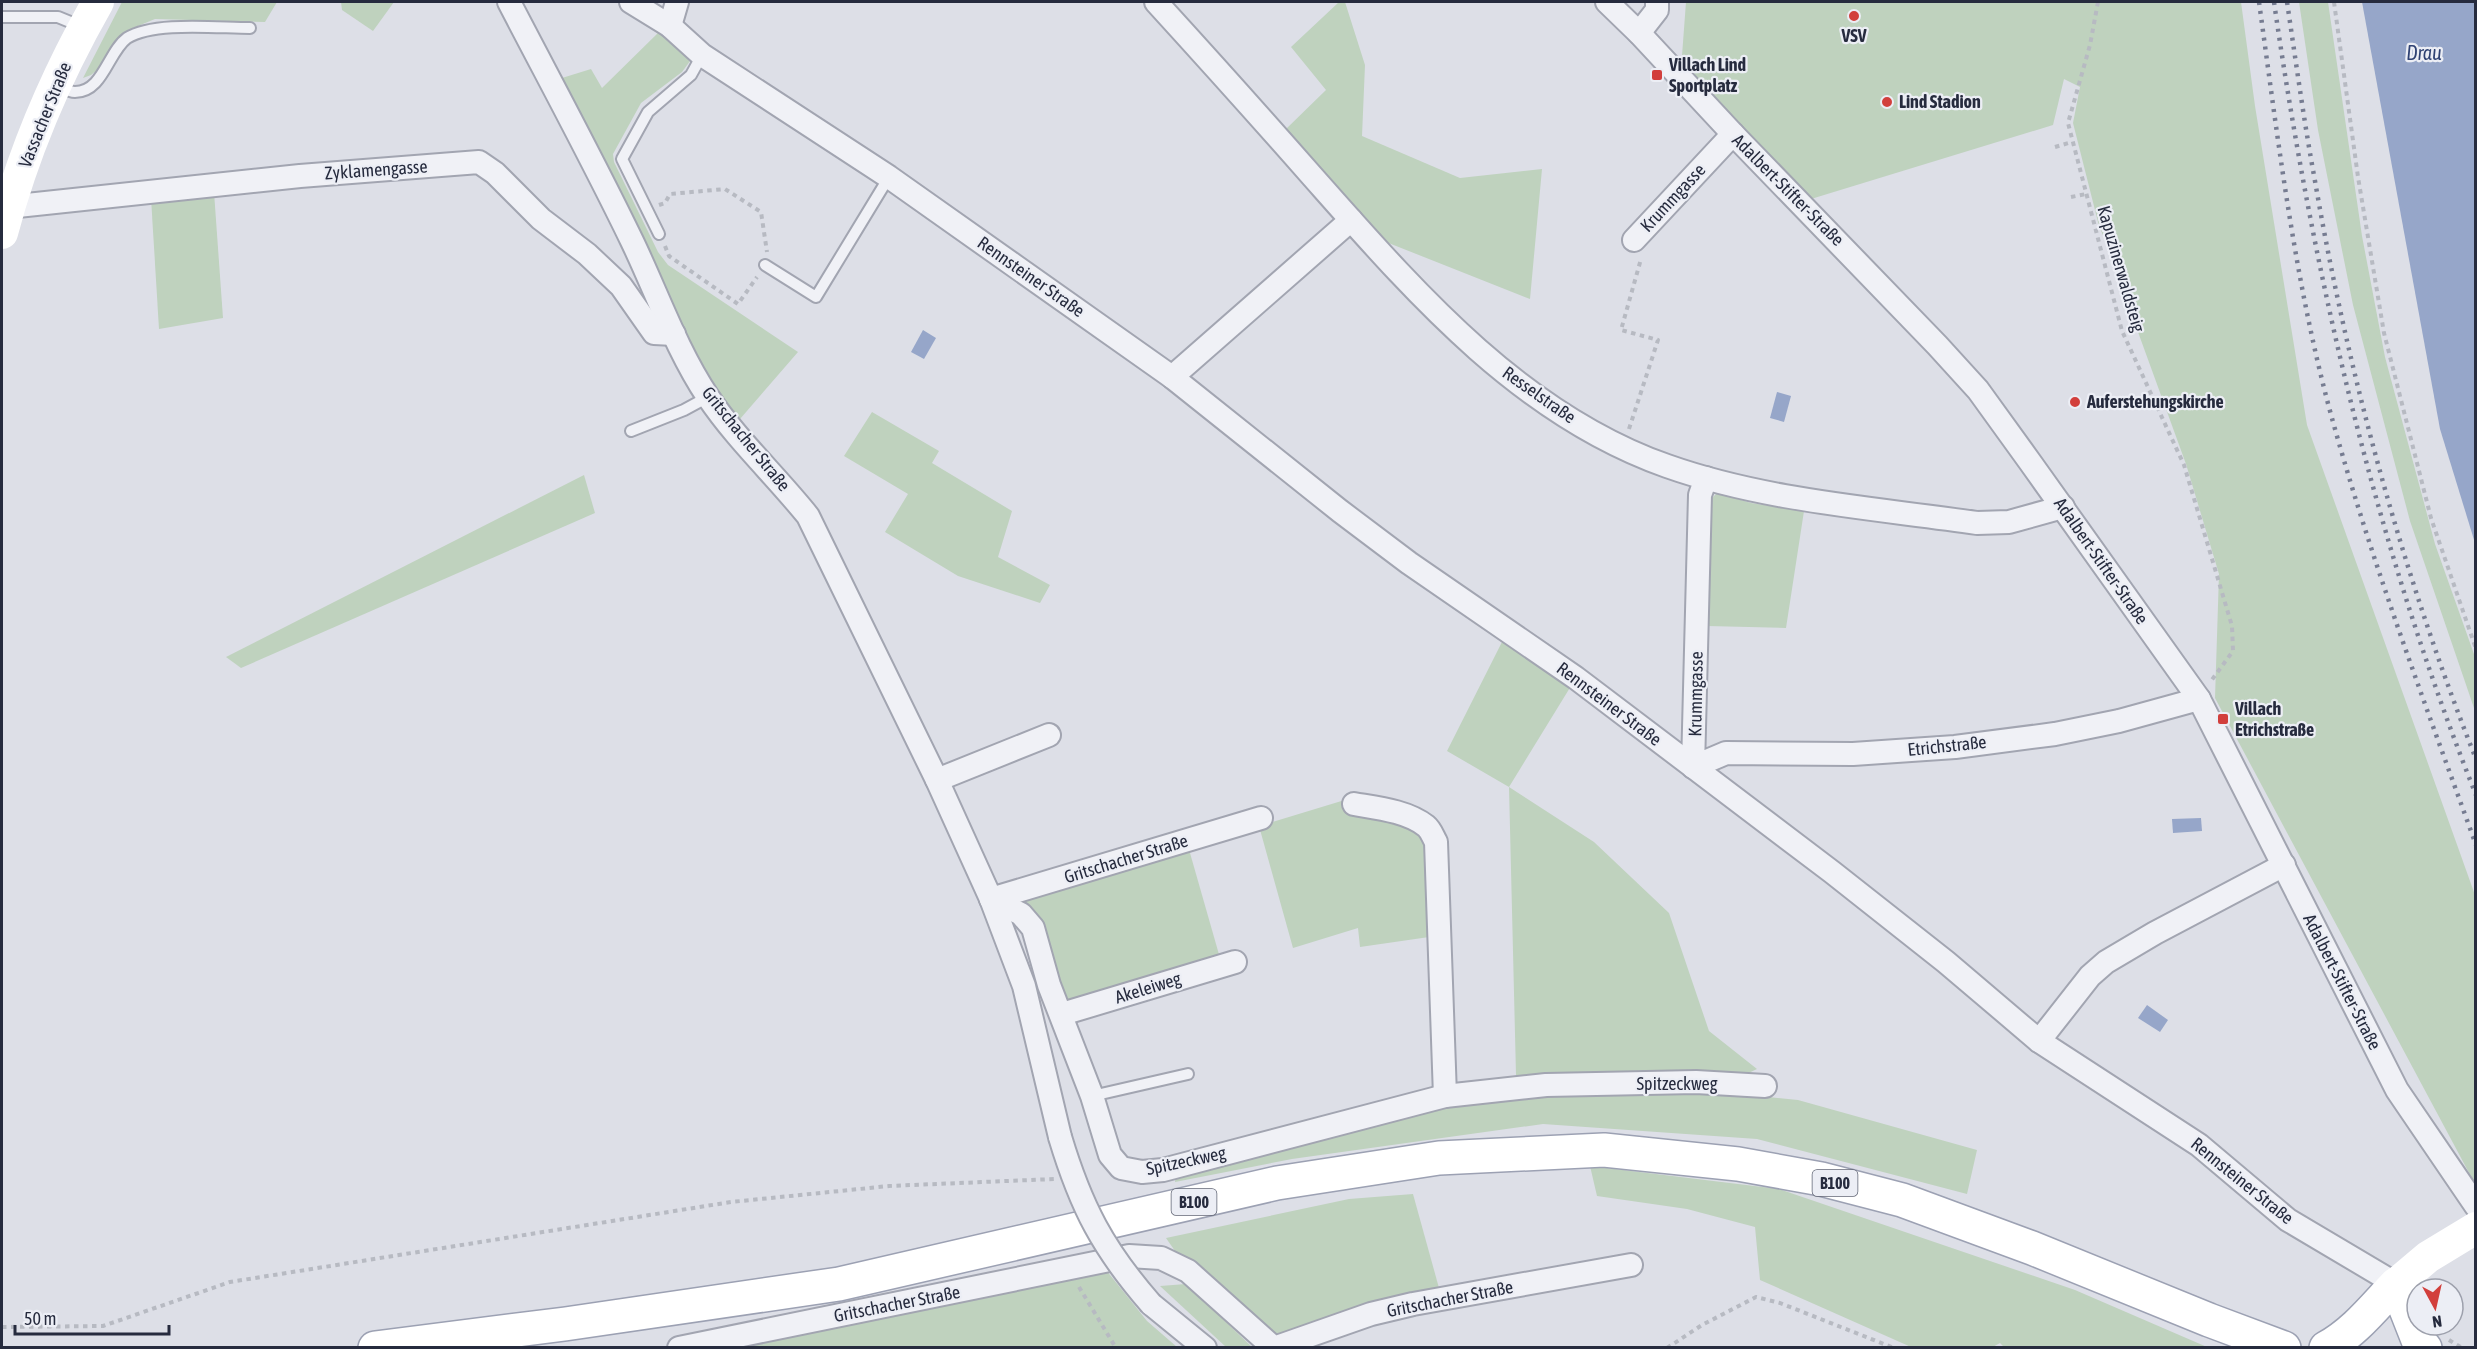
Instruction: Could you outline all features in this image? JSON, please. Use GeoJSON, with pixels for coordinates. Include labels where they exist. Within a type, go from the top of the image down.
{"type":"FeatureCollection","features":[{"type":"Feature","properties":{"kind":"main road","name":"Vassacher Straße"},"geometry":{"type":"LineString","coordinates":[[5,220],[43,111],[90,14]]}},
{"type":"Feature","properties":{"kind":"main road","name":"B100"},"geometry":{"type":"LineString","coordinates":[[375,1347],[408,1345],[565,1324],[839,1284],[1277,1183],[1439,1158],[1605,1150],[1738,1164],[1821,1179],[1902,1200],[2032,1248],[2209,1320],[2284,1347]]}},
{"type":"Feature","properties":{"kind":"main road"},"geometry":{"type":"LineString","coordinates":[[2326,1347],[2343,1338],[2358,1326],[2396,1284],[2428,1257],[2475,1227]]}},
{"type":"Feature","properties":{"kind":"main road"},"geometry":{"type":"LineString","coordinates":[[2396,1284],[2418,1340],[2425,1347]]}},
{"type":"Feature","properties":{"kind":"street","name":"Gritschacher Straße"},"geometry":{"type":"LineString","coordinates":[[509,2],[632,241],[674,334],[708,397],[808,516],[937,780],[991,900],[1024,986],[1060,1137],[1073,1181],[1088,1216],[1104,1245],[1151,1304],[1205,1347]]}},
{"type":"Feature","properties":{"kind":"street","name":"Rennsteiner Straße"},"geometry":{"type":"LineString","coordinates":[[631,2],[670,26],[702,55],[890,177],[1172,377],[1375,537],[1576,678],[1841,879],[1946,962],[2039,1041],[2199,1145],[2288,1221],[2396,1284]]}},
{"type":"Feature","properties":{"kind":"street"},"geometry":{"type":"LineString","coordinates":[[670,26],[677,2]]}},
{"type":"Feature","properties":{"kind":"street","name":"Resselstraße"},"geometry":{"type":"LineString","coordinates":[[1156,2],[1415,290],[1467,341],[1518,383],[1564,415],[1622,447],[1666,466],[1764,493],[1977,523],[2009,522],[2063,507]]}},
{"type":"Feature","properties":{"kind":"street","name":"Adalbert-Stifter-Straße"},"geometry":{"type":"LineString","coordinates":[[1607,2],[1869,272],[1978,390],[2063,507],[2199,699],[2397,1090],[2475,1206]]}},
{"type":"Feature","properties":{"kind":"street"},"geometry":{"type":"LineString","coordinates":[[1639,33],[1657,10],[1657,2]]}},
{"type":"Feature","properties":{"kind":"street","name":"Krummgasse"},"geometry":{"type":"LineString","coordinates":[[1634,240],[1733,134]]}},
{"type":"Feature","properties":{"kind":"street","name":"Zyklamengasse"},"geometry":{"type":"LineString","coordinates":[[5,220],[166,189],[479,162],[495,173],[541,219],[587,254],[621,286],[654,333],[674,334]]}},
{"type":"Feature","properties":{"kind":"street"},"geometry":{"type":"LineString","coordinates":[[1172,377],[1351,220]]}},
{"type":"Feature","properties":{"kind":"street","name":"Krummgasse"},"geometry":{"type":"LineString","coordinates":[[1693,767],[1696,734],[1700,495],[1706,478]]}},
{"type":"Feature","properties":{"kind":"street","name":"Etrichstraße"},"geometry":{"type":"LineString","coordinates":[[1693,767],[1726,753],[1853,754],[1955,747],[2055,734],[2119,721],[2199,699]]}},
{"type":"Feature","properties":{"kind":"street"},"geometry":{"type":"LineString","coordinates":[[937,780],[1049,735]]}},
{"type":"Feature","properties":{"kind":"street"},"geometry":{"type":"LineString","coordinates":[[1354,804],[1388,810],[1412,818],[1428,827],[1436,842],[1445,1096]]}},
{"type":"Feature","properties":{"kind":"street","name":"Gritschacher Straße"},"geometry":{"type":"LineString","coordinates":[[991,900],[1261,818]]}},
{"type":"Feature","properties":{"kind":"street"},"geometry":{"type":"LineString","coordinates":[[2039,1041],[2090,976],[2106,962],[2155,933],[2284,866]]}},
{"type":"Feature","properties":{"kind":"street","name":"Spitzeckweg"},"geometry":{"type":"LineString","coordinates":[[991,900],[1021,914],[1033,928],[1049,985],[1092,1096],[1110,1155],[1121,1168],[1142,1172],[1163,1170],[1445,1096],[1546,1085],[1696,1082],[1765,1086]]}},
{"type":"Feature","properties":{"kind":"street","name":"Akeleiweg"},"geometry":{"type":"LineString","coordinates":[[1062,1014],[1235,962]]}},
{"type":"Feature","properties":{"kind":"street","name":"Gritschacher Straße"},"geometry":{"type":"LineString","coordinates":[[679,1347],[1069,1270],[1129,1256],[1161,1258],[1188,1271],[1230,1311],[1274,1347],[1392,1309],[1631,1265]]}},
{"type":"Feature","properties":{"kind":"lane"},"geometry":{"type":"LineString","coordinates":[[2,17],[58,17],[90,14]]}},
{"type":"Feature","properties":{"kind":"lane"},"geometry":{"type":"LineString","coordinates":[[55,86],[74,93],[88,89],[95,83],[125,40],[138,32],[155,28],[250,28]]}},
{"type":"Feature","properties":{"kind":"lane"},"geometry":{"type":"LineString","coordinates":[[659,234],[622,159],[648,112],[691,75],[702,55]]}},
{"type":"Feature","properties":{"kind":"lane"},"geometry":{"type":"LineString","coordinates":[[357,172],[358,164],[484,152]]}},
{"type":"Feature","properties":{"kind":"lane"},"geometry":{"type":"LineString","coordinates":[[765,265],[816,297],[890,177]]}},
{"type":"Feature","properties":{"kind":"lane"},"geometry":{"type":"LineString","coordinates":[[631,431],[684,410],[708,397]]}},
{"type":"Feature","properties":{"kind":"lane"},"geometry":{"type":"LineString","coordinates":[[1092,1096],[1188,1074]]}},
{"type":"Feature","properties":{"kind":"path","name":"Kapuzinerwaldsteig"},"geometry":{"type":"LineString","coordinates":[[2098,2],[2090,45],[2068,123],[2122,331],[2184,465],[2232,626],[2235,640],[2233,651],[2199,699]]}},
{"type":"Feature","properties":{"kind":"path"},"geometry":{"type":"LineString","coordinates":[[2334,2],[2358,177],[2384,333],[2431,518],[2475,649]]}},
{"type":"Feature","properties":{"kind":"path"},"geometry":{"type":"LineString","coordinates":[[2055,147],[2072,142]]}},
{"type":"Feature","properties":{"kind":"path"},"geometry":{"type":"LineString","coordinates":[[647,210],[665,203],[670,194],[725,189],[761,212],[768,260],[738,304],[669,256],[659,234]]}},
{"type":"Feature","properties":{"kind":"path"},"geometry":{"type":"LineString","coordinates":[[2071,197],[2086,194]]}},
{"type":"Feature","properties":{"kind":"path","name":"Krummgasse"},"geometry":{"type":"LineString","coordinates":[[1622,447],[1658,340],[1621,330],[1642,254],[1634,240]]}},
{"type":"Feature","properties":{"kind":"path"},"geometry":{"type":"LineString","coordinates":[[2,1327],[104,1326],[230,1282],[731,1202],[890,1186],[1062,1178]]}},
{"type":"Feature","properties":{"kind":"path"},"geometry":{"type":"LineString","coordinates":[[1069,1270],[1116,1347]]}},
{"type":"Feature","properties":{"kind":"path"},"geometry":{"type":"LineString","coordinates":[[1667,1347],[1720,1315],[1756,1297],[1780,1303],[1894,1347]]}},
{"type":"Feature","properties":{"kind":"green space"},"geometry":{"type":"Polygon","coordinates":[[[122,2],[277,2],[265,22],[155,19],[133,28],[122,36],[103,65],[91,75],[83,78],[122,2]]]}},
{"type":"Feature","properties":{"kind":"green space"},"geometry":{"type":"Polygon","coordinates":[[[341,2],[394,2],[373,31],[342,10],[341,2]]]}},
{"type":"Feature","properties":{"kind":"green space"},"geometry":{"type":"Polygon","coordinates":[[[1339,2],[1345,2],[1365,65],[1362,136],[1460,178],[1542,169],[1530,299],[1386,242],[1286,129],[1326,90],[1291,47],[1339,2]]]}},
{"type":"Feature","properties":{"kind":"green space"},"geometry":{"type":"Polygon","coordinates":[[[1686,2],[2241,2],[2255,106],[2307,425],[2475,895],[2475,1184],[2215,698],[2219,574],[2186,464],[2098,222],[2073,123],[2080,87],[2064,79],[2053,125],[1811,199],[1681,69],[1686,2]]]}},
{"type":"Feature","properties":{"kind":"green space"},"geometry":{"type":"Polygon","coordinates":[[[2299,2],[2328,2],[2362,236],[2385,357],[2435,544],[2475,657],[2475,711],[2410,521],[2353,305],[2318,130],[2299,2]]]}},
{"type":"Feature","properties":{"kind":"green space"},"geometry":{"type":"Polygon","coordinates":[[[660,31],[693,57],[682,72],[641,103],[613,154],[614,162],[658,252],[668,265],[798,352],[740,419],[713,391],[562,78],[591,69],[602,88],[660,31]]]}},
{"type":"Feature","properties":{"kind":"green space"},"geometry":{"type":"Polygon","coordinates":[[[214,192],[223,318],[159,329],[151,198],[214,192]]]}},
{"type":"Feature","properties":{"kind":"green space"},"geometry":{"type":"Polygon","coordinates":[[[872,412],[939,451],[932,463],[1012,511],[998,557],[1050,585],[1040,603],[958,576],[885,532],[908,494],[844,456],[872,412]]]}},
{"type":"Feature","properties":{"kind":"green space"},"geometry":{"type":"Polygon","coordinates":[[[584,475],[595,513],[241,668],[226,657],[584,475]]]}},
{"type":"Feature","properties":{"kind":"green space"},"geometry":{"type":"Polygon","coordinates":[[[1717,493],[1751,503],[1804,511],[1786,628],[1707,626],[1711,499],[1717,493]]]}},
{"type":"Feature","properties":{"kind":"green space"},"geometry":{"type":"Polygon","coordinates":[[[1503,640],[1571,686],[1509,787],[1447,751],[1503,640]]]}},
{"type":"Feature","properties":{"kind":"green space"},"geometry":{"type":"Polygon","coordinates":[[[1509,787],[1594,842],[1669,913],[1709,1031],[1757,1069],[1740,1077],[1516,1075],[1509,787]]]}},
{"type":"Feature","properties":{"kind":"green space"},"geometry":{"type":"Polygon","coordinates":[[[1348,799],[1374,814],[1419,832],[1426,842],[1436,936],[1360,947],[1358,928],[1293,948],[1259,826],[1348,799]]]}},
{"type":"Feature","properties":{"kind":"green space"},"geometry":{"type":"Polygon","coordinates":[[[1188,846],[1220,958],[1069,1001],[1060,994],[1021,904],[1023,897],[1188,846]]]}},
{"type":"Feature","properties":{"kind":"green space"},"geometry":{"type":"Polygon","coordinates":[[[1702,1090],[1798,1100],[1977,1150],[1967,1194],[1757,1139],[1543,1124],[1292,1159],[1175,1182],[1176,1173],[1448,1102],[1548,1091],[1702,1090]]]}},
{"type":"Feature","properties":{"kind":"green space"},"geometry":{"type":"Polygon","coordinates":[[[1590,1166],[1779,1189],[2075,1290],[2207,1347],[2005,1348],[2000,1343],[1991,1348],[1911,1347],[1760,1280],[1755,1227],[1687,1209],[1597,1196],[1590,1166]]]}},
{"type":"Feature","properties":{"kind":"green space"},"geometry":{"type":"Polygon","coordinates":[[[1413,1194],[1439,1288],[1275,1336],[1175,1251],[1166,1238],[1349,1199],[1413,1194]]]}},
{"type":"Feature","properties":{"kind":"green space"},"geometry":{"type":"Polygon","coordinates":[[[1106,1270],[1147,1321],[1177,1347],[713,1348],[1106,1270]]]}},
{"type":"Feature","properties":{"kind":"green space"},"geometry":{"type":"Polygon","coordinates":[[[1186,1284],[1252,1347],[1226,1347],[1160,1286],[1186,1284]]]}},
{"type":"Feature","properties":{"kind":"water","name":"Drau"},"geometry":{"type":"Polygon","coordinates":[[[2362,2],[2475,2],[2475,543],[2440,429],[2362,2]]]}},
{"type":"Feature","properties":{"kind":"water"},"geometry":{"type":"Polygon","coordinates":[[[923,330],[936,338],[924,359],[911,352],[923,330]]]}},
{"type":"Feature","properties":{"kind":"water"},"geometry":{"type":"Polygon","coordinates":[[[1777,392],[1791,396],[1784,422],[1770,418],[1777,392]]]}},
{"type":"Feature","properties":{"kind":"water"},"geometry":{"type":"Polygon","coordinates":[[[2201,818],[2202,831],[2173,833],[2172,819],[2201,818]]]}},
{"type":"Feature","properties":{"kind":"water"},"geometry":{"type":"Polygon","coordinates":[[[2147,1005],[2168,1020],[2160,1032],[2138,1018],[2147,1005]]]}},
{"type":"Feature","properties":{"kind":"railway"},"geometry":{"type":"LineString","coordinates":[[2259,2],[2280,156],[2317,361],[2362,521],[2476,845]]}},
{"type":"Feature","properties":{"kind":"railway"},"geometry":{"type":"LineString","coordinates":[[2274,2],[2308,204],[2351,404],[2407,601],[2476,795]]}},
{"type":"Feature","properties":{"kind":"railway"},"geometry":{"type":"LineString","coordinates":[[2287,2],[2307,137],[2328,254],[2361,401],[2425,619],[2476,759]]}},
{"type":"Feature","properties":{"kind":"place","name":"VSV"},"geometry":{"type":"Point","coordinates":[1854,16]}},
{"type":"Feature","properties":{"kind":"place","name":"Villach Lind Sportplatz"},"geometry":{"type":"Point","coordinates":[1657,75]}},
{"type":"Feature","properties":{"kind":"place","name":"Lind Stadion"},"geometry":{"type":"Point","coordinates":[1887,102]}},
{"type":"Feature","properties":{"kind":"place","name":"Auferstehungskirche"},"geometry":{"type":"Point","coordinates":[2075,402]}},
{"type":"Feature","properties":{"kind":"place","name":"Villach Etrichstraße"},"geometry":{"type":"Point","coordinates":[2223,719]}}]}
